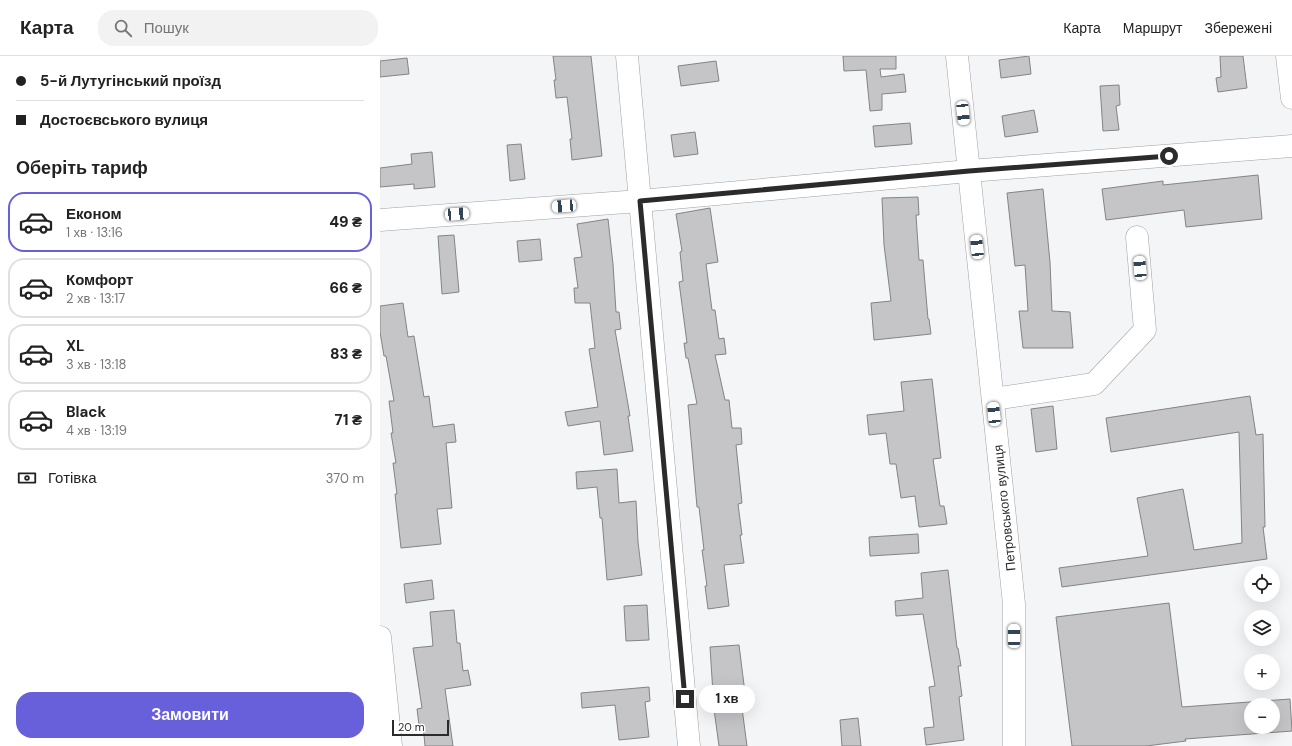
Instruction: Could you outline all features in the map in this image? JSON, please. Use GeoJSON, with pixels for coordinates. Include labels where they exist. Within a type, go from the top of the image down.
{"type":"FeatureCollection","features":[{"type":"Feature","properties":{"kind":"street"},"geometry":{"type":"LineString","coordinates":[[627,56],[689,746]]}},
{"type":"Feature","properties":{"kind":"street","name":"Петровського вулиця"},"geometry":{"type":"LineString","coordinates":[[957,56],[1014,604],[1014,746]]}},
{"type":"Feature","properties":{"kind":"street"},"geometry":{"type":"LineString","coordinates":[[1287,56],[1292,98]]}},
{"type":"Feature","properties":{"kind":"street"},"geometry":{"type":"LineString","coordinates":[[380,220],[640,201],[969,171],[1292,146]]}},
{"type":"Feature","properties":{"kind":"street"},"geometry":{"type":"LineString","coordinates":[[993,399],[1094,384],[1145,330],[1137,237]]}},
{"type":"Feature","properties":{"kind":"street"},"geometry":{"type":"LineString","coordinates":[[380,637],[391,746]]}},
{"type":"Feature","properties":{"kind":"building"},"geometry":{"type":"Polygon","coordinates":[[[553,56],[591,56],[602,156],[572,160],[570,139],[572,139],[567,97],[556,98],[554,80],[556,80],[553,56]]]}},
{"type":"Feature","properties":{"kind":"building"},"geometry":{"type":"Polygon","coordinates":[[[843,56],[896,56],[896,69],[880,69],[881,77],[904,74],[906,92],[882,94],[882,110],[870,111],[866,70],[844,71],[843,56]]]}},
{"type":"Feature","properties":{"kind":"building"},"geometry":{"type":"Polygon","coordinates":[[[1029,56],[1031,74],[1001,78],[999,60],[1029,56]]]}},
{"type":"Feature","properties":{"kind":"building"},"geometry":{"type":"Polygon","coordinates":[[[1220,56],[1243,56],[1247,88],[1218,92],[1216,78],[1221,77],[1220,56]]]}},
{"type":"Feature","properties":{"kind":"building"},"geometry":{"type":"Polygon","coordinates":[[[407,58],[409,74],[380,77],[380,61],[407,58]]]}},
{"type":"Feature","properties":{"kind":"building"},"geometry":{"type":"Polygon","coordinates":[[[716,61],[719,81],[681,86],[678,66],[716,61]]]}},
{"type":"Feature","properties":{"kind":"building"},"geometry":{"type":"Polygon","coordinates":[[[1119,85],[1120,105],[1116,106],[1119,130],[1103,131],[1100,86],[1119,85]]]}},
{"type":"Feature","properties":{"kind":"building"},"geometry":{"type":"Polygon","coordinates":[[[1034,110],[1038,132],[1005,137],[1002,116],[1034,110]]]}},
{"type":"Feature","properties":{"kind":"building"},"geometry":{"type":"Polygon","coordinates":[[[910,123],[912,144],[875,147],[873,126],[910,123]]]}},
{"type":"Feature","properties":{"kind":"building"},"geometry":{"type":"Polygon","coordinates":[[[695,132],[698,154],[674,157],[671,135],[695,132]]]}},
{"type":"Feature","properties":{"kind":"building"},"geometry":{"type":"Polygon","coordinates":[[[521,144],[525,179],[510,181],[507,145],[521,144]]]}},
{"type":"Feature","properties":{"kind":"building"},"geometry":{"type":"Polygon","coordinates":[[[432,152],[435,187],[414,189],[414,184],[380,187],[380,168],[412,164],[411,154],[432,152]]]}},
{"type":"Feature","properties":{"kind":"building"},"geometry":{"type":"Polygon","coordinates":[[[1258,175],[1262,219],[1186,227],[1184,210],[1106,220],[1102,189],[1163,181],[1163,185],[1258,175]]]}},
{"type":"Feature","properties":{"kind":"building"},"geometry":{"type":"Polygon","coordinates":[[[1043,189],[1050,262],[1052,311],[1070,312],[1073,348],[1023,348],[1019,311],[1028,311],[1025,265],[1015,266],[1007,193],[1043,189]]]}},
{"type":"Feature","properties":{"kind":"building"},"geometry":{"type":"Polygon","coordinates":[[[918,197],[919,215],[916,215],[919,260],[923,260],[928,319],[931,334],[874,340],[871,303],[891,301],[884,245],[882,198],[918,197]]]}},
{"type":"Feature","properties":{"kind":"building"},"geometry":{"type":"Polygon","coordinates":[[[710,208],[718,262],[706,264],[712,310],[715,310],[719,339],[724,338],[726,354],[715,355],[725,400],[729,400],[732,428],[741,428],[742,444],[736,445],[742,503],[738,504],[742,535],[740,535],[744,563],[724,565],[729,606],[708,609],[705,586],[707,586],[702,550],[704,550],[699,507],[697,507],[688,405],[697,404],[684,343],[687,343],[679,282],[683,281],[680,252],[682,251],[676,214],[710,208]]]}},
{"type":"Feature","properties":{"kind":"building"},"geometry":{"type":"Polygon","coordinates":[[[608,219],[616,312],[619,312],[621,329],[615,330],[630,416],[628,416],[633,451],[604,455],[600,421],[568,426],[565,412],[598,407],[589,349],[595,348],[590,303],[575,303],[574,288],[578,288],[574,258],[582,257],[577,224],[608,219]]]}},
{"type":"Feature","properties":{"kind":"building"},"geometry":{"type":"Polygon","coordinates":[[[454,235],[459,292],[442,294],[438,236],[454,235]]]}},
{"type":"Feature","properties":{"kind":"building"},"geometry":{"type":"Polygon","coordinates":[[[540,239],[542,260],[519,262],[517,241],[540,239]]]}},
{"type":"Feature","properties":{"kind":"building"},"geometry":{"type":"Polygon","coordinates":[[[403,303],[408,337],[414,336],[424,397],[429,396],[433,427],[454,424],[456,442],[446,443],[452,508],[437,509],[441,544],[401,548],[393,463],[396,463],[391,433],[393,433],[389,401],[394,401],[380,332],[380,306],[403,303]]]}},
{"type":"Feature","properties":{"kind":"building"},"geometry":{"type":"Polygon","coordinates":[[[932,379],[941,458],[933,459],[940,506],[944,506],[947,524],[919,527],[915,496],[901,498],[896,464],[890,464],[886,433],[869,435],[867,415],[904,411],[901,382],[932,379]]]}},
{"type":"Feature","properties":{"kind":"building"},"geometry":{"type":"Polygon","coordinates":[[[1250,396],[1256,435],[1263,434],[1265,527],[1263,527],[1267,559],[1062,587],[1059,568],[1148,556],[1137,498],[1183,489],[1194,550],[1242,543],[1239,432],[1111,452],[1106,418],[1250,396]]]}},
{"type":"Feature","properties":{"kind":"building"},"geometry":{"type":"Polygon","coordinates":[[[1053,406],[1057,449],[1036,452],[1031,409],[1053,406]]]}},
{"type":"Feature","properties":{"kind":"building"},"geometry":{"type":"Polygon","coordinates":[[[617,469],[619,503],[636,501],[638,542],[642,575],[607,580],[602,518],[600,518],[597,487],[577,489],[576,472],[617,469]]]}},
{"type":"Feature","properties":{"kind":"building"},"geometry":{"type":"Polygon","coordinates":[[[918,534],[919,553],[870,556],[869,537],[918,534]]]}},
{"type":"Feature","properties":{"kind":"building"},"geometry":{"type":"Polygon","coordinates":[[[948,570],[957,648],[961,666],[958,666],[962,696],[959,697],[964,740],[926,745],[924,728],[934,727],[929,687],[935,686],[923,614],[896,616],[895,601],[923,598],[921,573],[948,570]]]}},
{"type":"Feature","properties":{"kind":"building"},"geometry":{"type":"Polygon","coordinates":[[[432,580],[434,599],[406,603],[404,584],[432,580]]]}},
{"type":"Feature","properties":{"kind":"building"},"geometry":{"type":"Polygon","coordinates":[[[1169,603],[1182,707],[1244,702],[1244,734],[1252,734],[1185,739],[1186,741],[1146,746],[1072,746],[1056,617],[1169,603]]]}},
{"type":"Feature","properties":{"kind":"building"},"geometry":{"type":"Polygon","coordinates":[[[647,605],[649,640],[626,641],[624,606],[647,605]]]}},
{"type":"Feature","properties":{"kind":"building"},"geometry":{"type":"Polygon","coordinates":[[[454,610],[457,643],[460,643],[463,671],[468,670],[471,685],[445,689],[453,746],[425,746],[423,724],[419,725],[417,709],[422,708],[413,648],[433,646],[430,612],[454,610]]]}},
{"type":"Feature","properties":{"kind":"building"},"geometry":{"type":"Polygon","coordinates":[[[739,645],[745,693],[740,693],[747,746],[719,746],[714,709],[710,647],[739,645]]]}},
{"type":"Feature","properties":{"kind":"building"},"geometry":{"type":"Polygon","coordinates":[[[649,687],[650,701],[645,702],[649,737],[619,740],[615,705],[582,708],[581,693],[649,687]]]}},
{"type":"Feature","properties":{"kind":"building"},"geometry":{"type":"Polygon","coordinates":[[[1290,699],[1292,731],[1280,732],[1280,700],[1290,699]]]}},
{"type":"Feature","properties":{"kind":"building"},"geometry":{"type":"Polygon","coordinates":[[[858,718],[861,746],[842,746],[840,720],[858,718]]]}},
{"type":"Feature","properties":{"kind":"route"},"geometry":{"type":"LineString","coordinates":[[685,699],[640,201],[969,171],[1169,156]]}}]}
